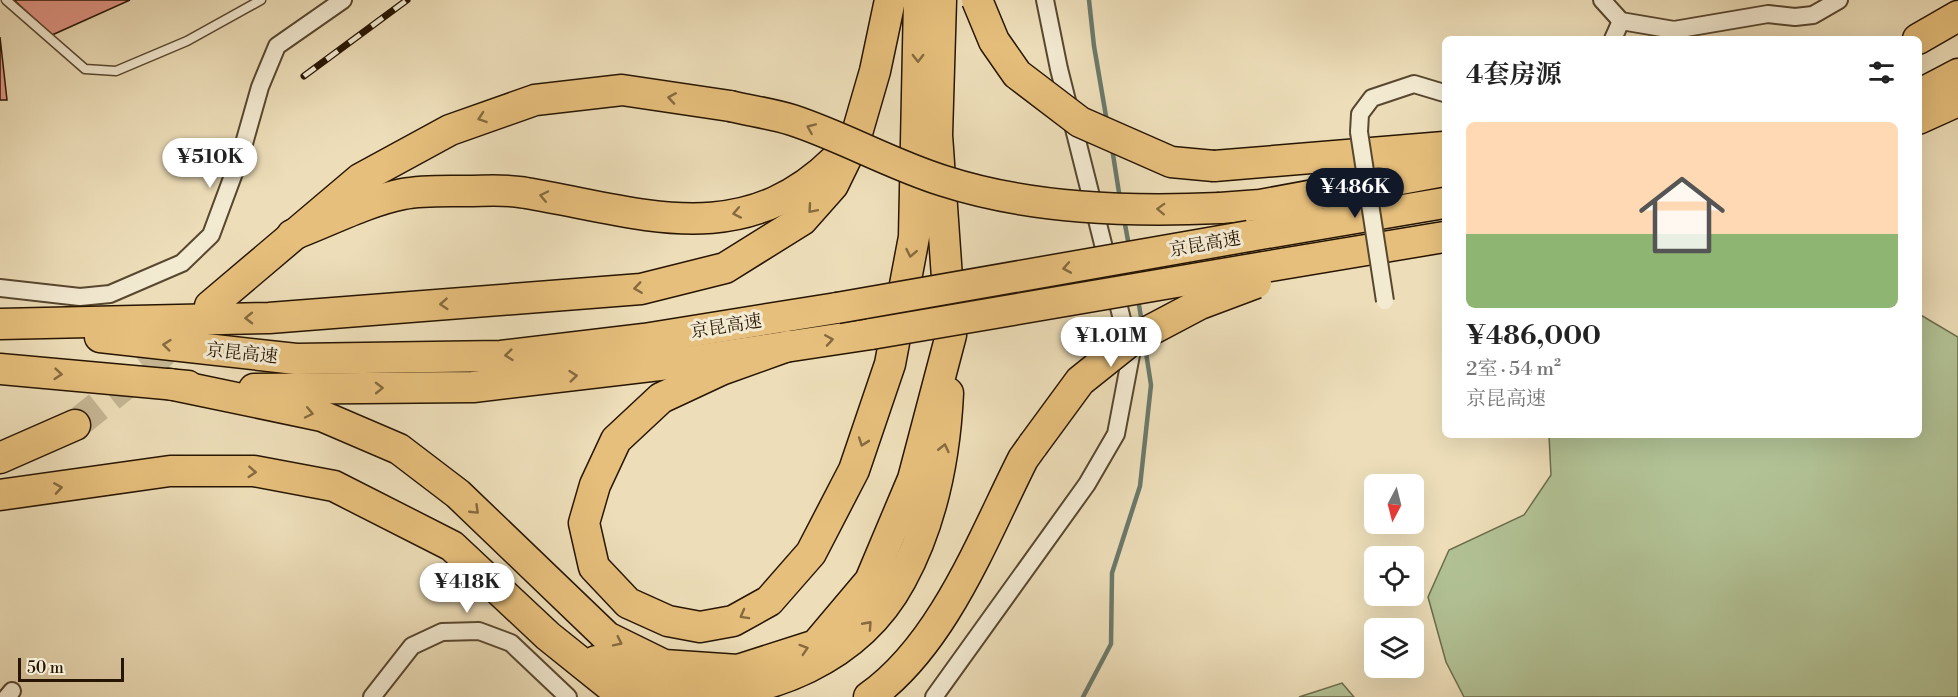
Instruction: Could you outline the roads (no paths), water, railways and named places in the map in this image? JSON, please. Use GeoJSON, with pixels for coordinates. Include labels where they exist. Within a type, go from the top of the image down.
{"type":"FeatureCollection","features":[{"type":"Feature","properties":{"kind":"highway"},"geometry":{"type":"LineString","coordinates":[[0,326],[269,318],[641,289],[725,268],[802,220],[833,185],[855,140],[875,71],[891,0]]}},
{"type":"Feature","properties":{"kind":"highway"},"geometry":{"type":"LineString","coordinates":[[789,346],[721,370],[661,398],[616,440],[595,485],[584,523],[594,567],[628,603],[668,621],[700,627],[733,621],[770,601],[811,553],[854,470],[890,364],[914,237],[919,0]]}},
{"type":"Feature","properties":{"kind":"highway"},"geometry":{"type":"LineString","coordinates":[[548,636],[623,675],[680,693],[729,696],[781,683],[827,662],[868,626],[900,581],[929,512],[946,436],[951,335],[937,135],[941,0]]}},
{"type":"Feature","properties":{"kind":"highway"},"geometry":{"type":"LineString","coordinates":[[977,0],[994,41],[1017,74],[1080,122],[1171,162],[1214,166],[1442,147]]}},
{"type":"Feature","properties":{"kind":"highway"},"geometry":{"type":"LineString","coordinates":[[1922,37],[1958,16]]}},
{"type":"Feature","properties":{"kind":"highway"},"geometry":{"type":"LineString","coordinates":[[1922,93],[1958,74]]}},
{"type":"Feature","properties":{"kind":"highway"},"geometry":{"type":"LineString","coordinates":[[210,306],[360,178],[450,130],[535,100],[622,90],[730,106],[792,120],[888,161],[946,182],[1020,200],[1179,210],[1260,206],[1442,171]]}},
{"type":"Feature","properties":{"kind":"highway"},"geometry":{"type":"LineString","coordinates":[[1922,118],[1954,104]]}},
{"type":"Feature","properties":{"kind":"highway"},"geometry":{"type":"LineString","coordinates":[[292,235],[403,194],[466,191],[524,192],[616,212],[678,220],[736,214],[774,203],[814,180],[855,140]]}},
{"type":"Feature","properties":{"kind":"highway","name":"京昆高速"},"geometry":{"type":"LineString","coordinates":[[0,326],[296,359],[501,356],[644,339],[837,308],[1442,203]]}},
{"type":"Feature","properties":{"kind":"highway","name":"京昆高速"},"geometry":{"type":"LineString","coordinates":[[0,369],[233,390],[473,387],[673,363],[1260,275],[1335,255],[1442,237]]}},
{"type":"Feature","properties":{"kind":"highway"},"geometry":{"type":"LineString","coordinates":[[869,697],[884,687],[937,627],[1023,459],[1080,381],[1130,341],[1260,275]]}},
{"type":"Feature","properties":{"kind":"highway"},"geometry":{"type":"LineString","coordinates":[[169,384],[322,416],[399,449],[458,494],[607,637],[664,665],[738,670],[816,645],[870,580],[913,479],[951,335]]}},
{"type":"Feature","properties":{"kind":"highway"},"geometry":{"type":"LineString","coordinates":[[0,458],[75,424]]}},
{"type":"Feature","properties":{"kind":"highway"},"geometry":{"type":"LineString","coordinates":[[0,495],[170,471],[254,471],[334,486],[452,546],[548,636],[624,697]]}},
{"type":"Feature","properties":{"kind":"street"},"geometry":{"type":"LineString","coordinates":[[0,288],[80,297],[110,294],[182,263],[211,235],[241,154],[260,87],[277,46],[343,0]]}},
{"type":"Feature","properties":{"kind":"street"},"geometry":{"type":"LineString","coordinates":[[934,697],[1087,484],[1116,434],[1131,355],[1059,69],[1045,0]]}},
{"type":"Feature","properties":{"kind":"street"},"geometry":{"type":"LineString","coordinates":[[1602,0],[1621,21],[1674,30],[1768,14],[1795,17],[1813,15],[1839,0]]}},
{"type":"Feature","properties":{"kind":"street"},"geometry":{"type":"LineString","coordinates":[[1614,36],[1621,21]]}},
{"type":"Feature","properties":{"kind":"street"},"geometry":{"type":"LineString","coordinates":[[1386,301],[1359,132],[1360,114],[1372,98],[1414,84],[1442,92]]}},
{"type":"Feature","properties":{"kind":"street"},"geometry":{"type":"LineString","coordinates":[[372,697],[412,646],[442,632],[479,631],[511,643],[568,697]]}},
{"type":"Feature","properties":{"kind":"lane"},"geometry":{"type":"LineString","coordinates":[[6,0],[85,69],[116,71],[187,41],[261,0]]}},
{"type":"Feature","properties":{"kind":"waterway"},"geometry":{"type":"LineString","coordinates":[[1089,0],[1107,122]]}},
{"type":"Feature","properties":{"kind":"waterway"},"geometry":{"type":"LineString","coordinates":[[1112,148],[1120,199]]}},
{"type":"Feature","properties":{"kind":"waterway"},"geometry":{"type":"LineString","coordinates":[[1124,219],[1129,246]]}},
{"type":"Feature","properties":{"kind":"waterway"},"geometry":{"type":"LineString","coordinates":[[1138,299],[1142,323]]}},
{"type":"Feature","properties":{"kind":"waterway"},"geometry":{"type":"LineString","coordinates":[[1083,697],[1111,644],[1112,573],[1140,486],[1151,385],[1145,346]]}},
{"type":"Feature","properties":{"kind":"tunnel"},"geometry":{"type":"LineString","coordinates":[[75,425],[150,365],[186,329]]}},
{"type":"Feature","properties":{"kind":"railway"},"geometry":{"type":"LineString","coordinates":[[304,76],[407,0]]}}]}
